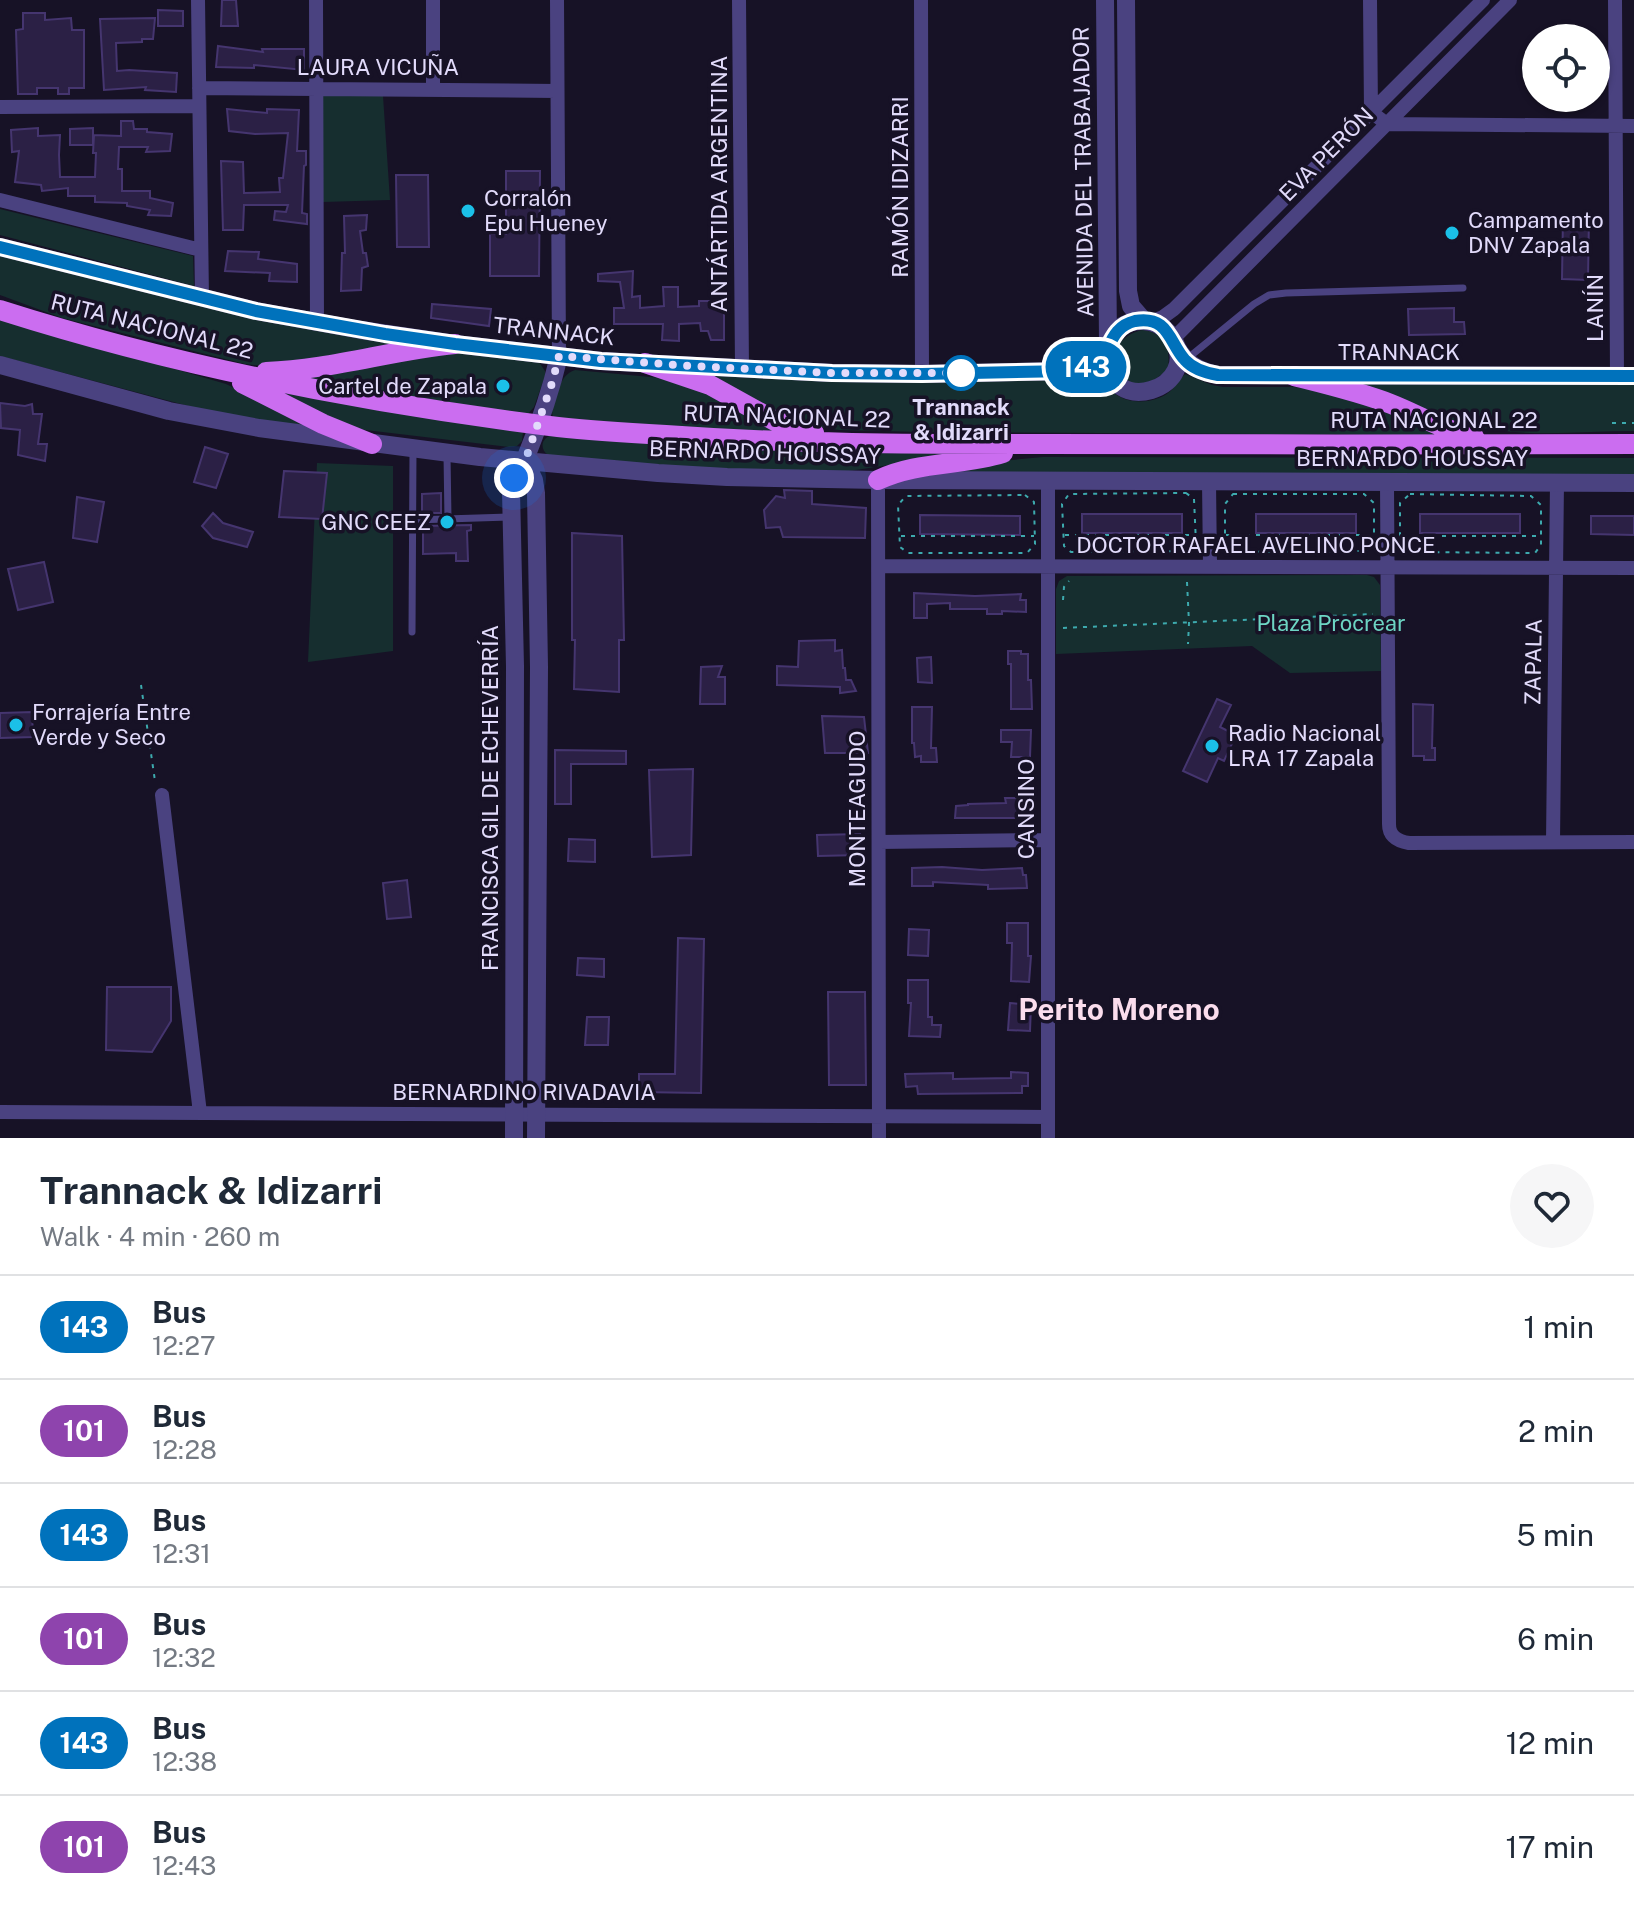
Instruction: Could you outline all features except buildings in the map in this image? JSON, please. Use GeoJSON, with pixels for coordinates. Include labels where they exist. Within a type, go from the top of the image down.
{"type":"FeatureCollection","features":[{"type":"Feature","properties":{"kind":"main road","name":"RUTA NACIONAL 22"},"geometry":{"type":"LineString","coordinates":[[3,309],[56,327],[232,372],[360,397],[601,431],[894,444],[1634,444]]}},
{"type":"Feature","properties":{"kind":"main road"},"geometry":{"type":"LineString","coordinates":[[232,372],[307,369],[455,344]]}},
{"type":"Feature","properties":{"kind":"main road"},"geometry":{"type":"LineString","coordinates":[[178,360],[242,383],[337,431],[372,444]]}},
{"type":"Feature","properties":{"kind":"main road"},"geometry":{"type":"LineString","coordinates":[[645,363],[710,385],[761,415],[792,428],[894,444]]}},
{"type":"Feature","properties":{"kind":"main road"},"geometry":{"type":"LineString","coordinates":[[1294,376],[1368,396],[1458,433],[1510,444]]}},
{"type":"Feature","properties":{"kind":"main road"},"geometry":{"type":"LineString","coordinates":[[878,480],[905,469],[989,457],[1027,444]]}},
{"type":"Feature","properties":{"kind":"street"},"geometry":{"type":"LineString","coordinates":[[198,0],[202,299]]}},
{"type":"Feature","properties":{"kind":"street"},"geometry":{"type":"LineString","coordinates":[[316,0],[317,322]]}},
{"type":"Feature","properties":{"kind":"street"},"geometry":{"type":"LineString","coordinates":[[433,0],[433,90]]}},
{"type":"Feature","properties":{"kind":"street"},"geometry":{"type":"LineString","coordinates":[[557,0],[559,356]]}},
{"type":"Feature","properties":{"kind":"street","name":"ANTÁRTIDA ARGENTINA"},"geometry":{"type":"LineString","coordinates":[[739,0],[742,369]]}},
{"type":"Feature","properties":{"kind":"street","name":"RAMÓN IDIZARRI"},"geometry":{"type":"LineString","coordinates":[[921,0],[922,374]]}},
{"type":"Feature","properties":{"kind":"street","name":"AVENIDA DEL TRABAJADOR"},"geometry":{"type":"LineString","coordinates":[[1105,0],[1107,347]]}},
{"type":"Feature","properties":{"kind":"street","name":"AVENIDA DEL TRABAJADOR"},"geometry":{"type":"LineString","coordinates":[[1126,0],[1128,291],[1131,306],[1147,321]]}},
{"type":"Feature","properties":{"kind":"street"},"geometry":{"type":"LineString","coordinates":[[1370,0],[1371,112],[1387,124],[1634,126]]}},
{"type":"Feature","properties":{"kind":"street","name":"EVA PERÓN"},"geometry":{"type":"LineString","coordinates":[[1147,321],[1163,317],[1174,309],[1483,0]]}},
{"type":"Feature","properties":{"kind":"street","name":"EVA PERÓN"},"geometry":{"type":"LineString","coordinates":[[1177,355],[1387,124],[1510,0]]}},
{"type":"Feature","properties":{"kind":"street","name":"LANÍN"},"geometry":{"type":"LineString","coordinates":[[1615,0],[1616,126],[1626,376]]}},
{"type":"Feature","properties":{"kind":"street","name":"LAURA VICUÑA"},"geometry":{"type":"LineString","coordinates":[[199,88],[557,91]]}},
{"type":"Feature","properties":{"kind":"street"},"geometry":{"type":"LineString","coordinates":[[0,107],[199,106]]}},
{"type":"Feature","properties":{"kind":"street"},"geometry":{"type":"LineString","coordinates":[[0,200],[201,250]]}},
{"type":"Feature","properties":{"kind":"street","name":"TRANNACK"},"geometry":{"type":"LineString","coordinates":[[0,247],[202,299],[317,322],[455,344],[645,363],[845,373],[1069,371],[1092,365],[1113,335],[1126,324],[1147,321],[1164,328],[1177,355],[1199,370],[1218,375],[1626,376]]}},
{"type":"Feature","properties":{"kind":"street"},"geometry":{"type":"LineString","coordinates":[[1107,347],[1108,371],[1121,387],[1131,391],[1151,392],[1161,388],[1177,355]]}},
{"type":"Feature","properties":{"kind":"street","name":"FRANCISCA GIL DE ECHEVERRÍA"},"geometry":{"type":"LineString","coordinates":[[514,1138],[515,666],[512,485],[525,461],[559,356]]}},
{"type":"Feature","properties":{"kind":"street","name":"BERNARDO HOUSSAY"},"geometry":{"type":"LineString","coordinates":[[0,365],[183,414],[259,428],[447,453],[658,473],[878,480],[1634,483]]}},
{"type":"Feature","properties":{"kind":"street"},"geometry":{"type":"LineString","coordinates":[[525,461],[536,493],[539,667],[536,1138]]}},
{"type":"Feature","properties":{"kind":"street","name":"MONTEAGUDO"},"geometry":{"type":"LineString","coordinates":[[878,480],[879,1138]]}},
{"type":"Feature","properties":{"kind":"street","name":"CANSINO"},"geometry":{"type":"LineString","coordinates":[[1048,481],[1048,1138]]}},
{"type":"Feature","properties":{"kind":"street"},"geometry":{"type":"LineString","coordinates":[[1209,481],[1210,567]]}},
{"type":"Feature","properties":{"kind":"street"},"geometry":{"type":"LineString","coordinates":[[1387,482],[1391,834],[1409,843],[1634,842]]}},
{"type":"Feature","properties":{"kind":"street","name":"ZAPALA"},"geometry":{"type":"LineString","coordinates":[[1553,842],[1557,482]]}},
{"type":"Feature","properties":{"kind":"street","name":"DOCTOR RAFAEL AVELINO PONCE"},"geometry":{"type":"LineString","coordinates":[[879,566],[1634,568]]}},
{"type":"Feature","properties":{"kind":"street"},"geometry":{"type":"LineString","coordinates":[[515,666],[539,667]]}},
{"type":"Feature","properties":{"kind":"street"},"geometry":{"type":"LineString","coordinates":[[162,795],[200,1113]]}},
{"type":"Feature","properties":{"kind":"street"},"geometry":{"type":"LineString","coordinates":[[879,842],[1048,840]]}},
{"type":"Feature","properties":{"kind":"street","name":"BERNARDINO RIVADAVIA"},"geometry":{"type":"LineString","coordinates":[[0,1112],[1048,1117]]}},
{"type":"Feature","properties":{"kind":"lane"},"geometry":{"type":"LineString","coordinates":[[1177,355],[1269,295],[1463,288]]}},
{"type":"Feature","properties":{"kind":"lane"},"geometry":{"type":"LineString","coordinates":[[412,632],[413,449]]}},
{"type":"Feature","properties":{"kind":"lane"},"geometry":{"type":"LineString","coordinates":[[447,453],[448,519]]}},
{"type":"Feature","properties":{"kind":"lane"},"geometry":{"type":"LineString","coordinates":[[414,520],[511,517]]}},
{"type":"Feature","properties":{"kind":"path"},"geometry":{"type":"LineString","coordinates":[[1612,423],[1634,423]]}},
{"type":"Feature","properties":{"kind":"path"},"geometry":{"type":"LineString","coordinates":[[1186,493],[1194,499],[1196,535],[1196,543],[1188,551],[1071,552],[1064,546],[1062,504],[1069,494],[1186,493]]}},
{"type":"Feature","properties":{"kind":"path"},"geometry":{"type":"LineString","coordinates":[[1233,494],[1364,494],[1374,503],[1374,535],[1374,542],[1366,551],[1234,552],[1225,544],[1225,504],[1233,494]]}},
{"type":"Feature","properties":{"kind":"path"},"geometry":{"type":"LineString","coordinates":[[1410,494],[1531,496],[1541,505],[1541,536],[1541,545],[1535,553],[1409,552],[1400,543],[1400,503],[1410,494]]}},
{"type":"Feature","properties":{"kind":"path"},"geometry":{"type":"LineString","coordinates":[[1025,495],[1034,502],[1035,536],[1035,544],[1027,553],[908,553],[900,547],[898,505],[906,496],[1025,495]]}},
{"type":"Feature","properties":{"kind":"path"},"geometry":{"type":"LineString","coordinates":[[1063,535],[1196,535]]}},
{"type":"Feature","properties":{"kind":"path"},"geometry":{"type":"LineString","coordinates":[[1225,535],[1374,535]]}},
{"type":"Feature","properties":{"kind":"path"},"geometry":{"type":"LineString","coordinates":[[899,536],[1035,536]]}},
{"type":"Feature","properties":{"kind":"path"},"geometry":{"type":"LineString","coordinates":[[1400,536],[1541,536]]}},
{"type":"Feature","properties":{"kind":"path"},"geometry":{"type":"LineString","coordinates":[[1063,601],[1064,587],[1069,581]]}},
{"type":"Feature","properties":{"kind":"path"},"geometry":{"type":"LineString","coordinates":[[1187,581],[1188,644]]}},
{"type":"Feature","properties":{"kind":"path"},"geometry":{"type":"LineString","coordinates":[[1062,629],[1374,614]]}},
{"type":"Feature","properties":{"kind":"green space"},"geometry":{"type":"Polygon","coordinates":[[[322,94],[383,96],[390,200],[323,202],[322,94]]]}},
{"type":"Feature","properties":{"kind":"green space"},"geometry":{"type":"Polygon","coordinates":[[[0,209],[193,256],[194,286],[0,235],[0,209]]]}},
{"type":"Feature","properties":{"kind":"green space"},"geometry":{"type":"Polygon","coordinates":[[[0,254],[406,344],[264,366],[245,364],[62,318],[0,295],[0,254]]]}},
{"type":"Feature","properties":{"kind":"green space"},"geometry":{"type":"Polygon","coordinates":[[[0,318],[226,384],[322,431],[196,408],[0,356],[0,318]]]}},
{"type":"Feature","properties":{"kind":"green space"},"geometry":{"type":"Polygon","coordinates":[[[1143,330],[1158,335],[1168,349],[1168,370],[1145,386],[1125,379],[1118,372],[1114,357],[1116,349],[1127,337],[1143,330]]]}},
{"type":"Feature","properties":{"kind":"green space"},"geometry":{"type":"Polygon","coordinates":[[[436,351],[539,362],[545,376],[534,407],[527,415],[288,377],[436,351]]]}},
{"type":"Feature","properties":{"kind":"green space"},"geometry":{"type":"Polygon","coordinates":[[[575,370],[683,380],[791,433],[714,431],[553,417],[562,382],[575,370]]]}},
{"type":"Feature","properties":{"kind":"green space"},"geometry":{"type":"Polygon","coordinates":[[[1099,371],[1111,390],[1133,401],[1162,397],[1185,374],[1223,387],[1294,387],[1335,392],[1451,435],[839,430],[801,424],[699,375],[1099,371]]]}},
{"type":"Feature","properties":{"kind":"green space"},"geometry":{"type":"Polygon","coordinates":[[[1344,382],[1634,384],[1634,431],[1536,433],[1483,428],[1422,412],[1344,382]]]}},
{"type":"Feature","properties":{"kind":"green space"},"geometry":{"type":"Polygon","coordinates":[[[264,387],[523,432],[522,441],[517,446],[509,447],[357,429],[264,387]]]}},
{"type":"Feature","properties":{"kind":"green space"},"geometry":{"type":"Polygon","coordinates":[[[549,436],[971,453],[842,472],[698,469],[548,455],[542,446],[549,436]]]}},
{"type":"Feature","properties":{"kind":"green space"},"geometry":{"type":"Polygon","coordinates":[[[1043,457],[1634,458],[1634,477],[948,473],[1001,461],[1043,457]]]}},
{"type":"Feature","properties":{"kind":"green space"},"geometry":{"type":"Polygon","coordinates":[[[317,463],[393,466],[393,651],[308,662],[317,463]]]}},
{"type":"Feature","properties":{"kind":"green space","name":"Plaza Procrear"},"geometry":{"type":"Polygon","coordinates":[[[1067,576],[1374,577],[1380,585],[1381,671],[1290,673],[1252,646],[1056,654],[1056,589],[1059,581],[1067,576]]]}},
{"type":"Feature","properties":{"kind":"bus line","name":"143"},"geometry":{"type":"LineString","coordinates":[[0,247],[202,299],[287,317],[409,338],[601,361],[832,373],[1069,371],[1092,365],[1106,351],[1119,329],[1135,321],[1144,321],[1158,324],[1169,333],[1183,358],[1192,366],[1218,375],[1634,376]]}},
{"type":"Feature","properties":{"kind":"place","name":"Corralón Epu Hueney"},"geometry":{"type":"Point","coordinates":[468,211]}},
{"type":"Feature","properties":{"kind":"place","name":"Campamento DNV Zapala"},"geometry":{"type":"Point","coordinates":[1452,233]}},
{"type":"Feature","properties":{"kind":"place","name":"Trannack & Idizarri"},"geometry":{"type":"Point","coordinates":[961,373]}},
{"type":"Feature","properties":{"kind":"place","name":"Cartel de Zapala"},"geometry":{"type":"Point","coordinates":[503,386]}},
{"type":"Feature","properties":{"kind":"place","name":"GNC CEEZ"},"geometry":{"type":"Point","coordinates":[447,522]}},
{"type":"Feature","properties":{"kind":"place","name":"Forrajería Entre Verde y Seco"},"geometry":{"type":"Point","coordinates":[16,725]}},
{"type":"Feature","properties":{"kind":"place","name":"Radio Nacional LRA 17 Zapala"},"geometry":{"type":"Point","coordinates":[1212,746]}},
{"type":"Feature","properties":{"kind":"district","name":"Perito Moreno"},"geometry":{"type":"Point","coordinates":[1119,1009]}},
{"type":"Feature","properties":{"kind":"route"},"geometry":{"type":"LineString","coordinates":[[514,478],[525,461],[559,356],[832,373],[961,373]]}}]}
